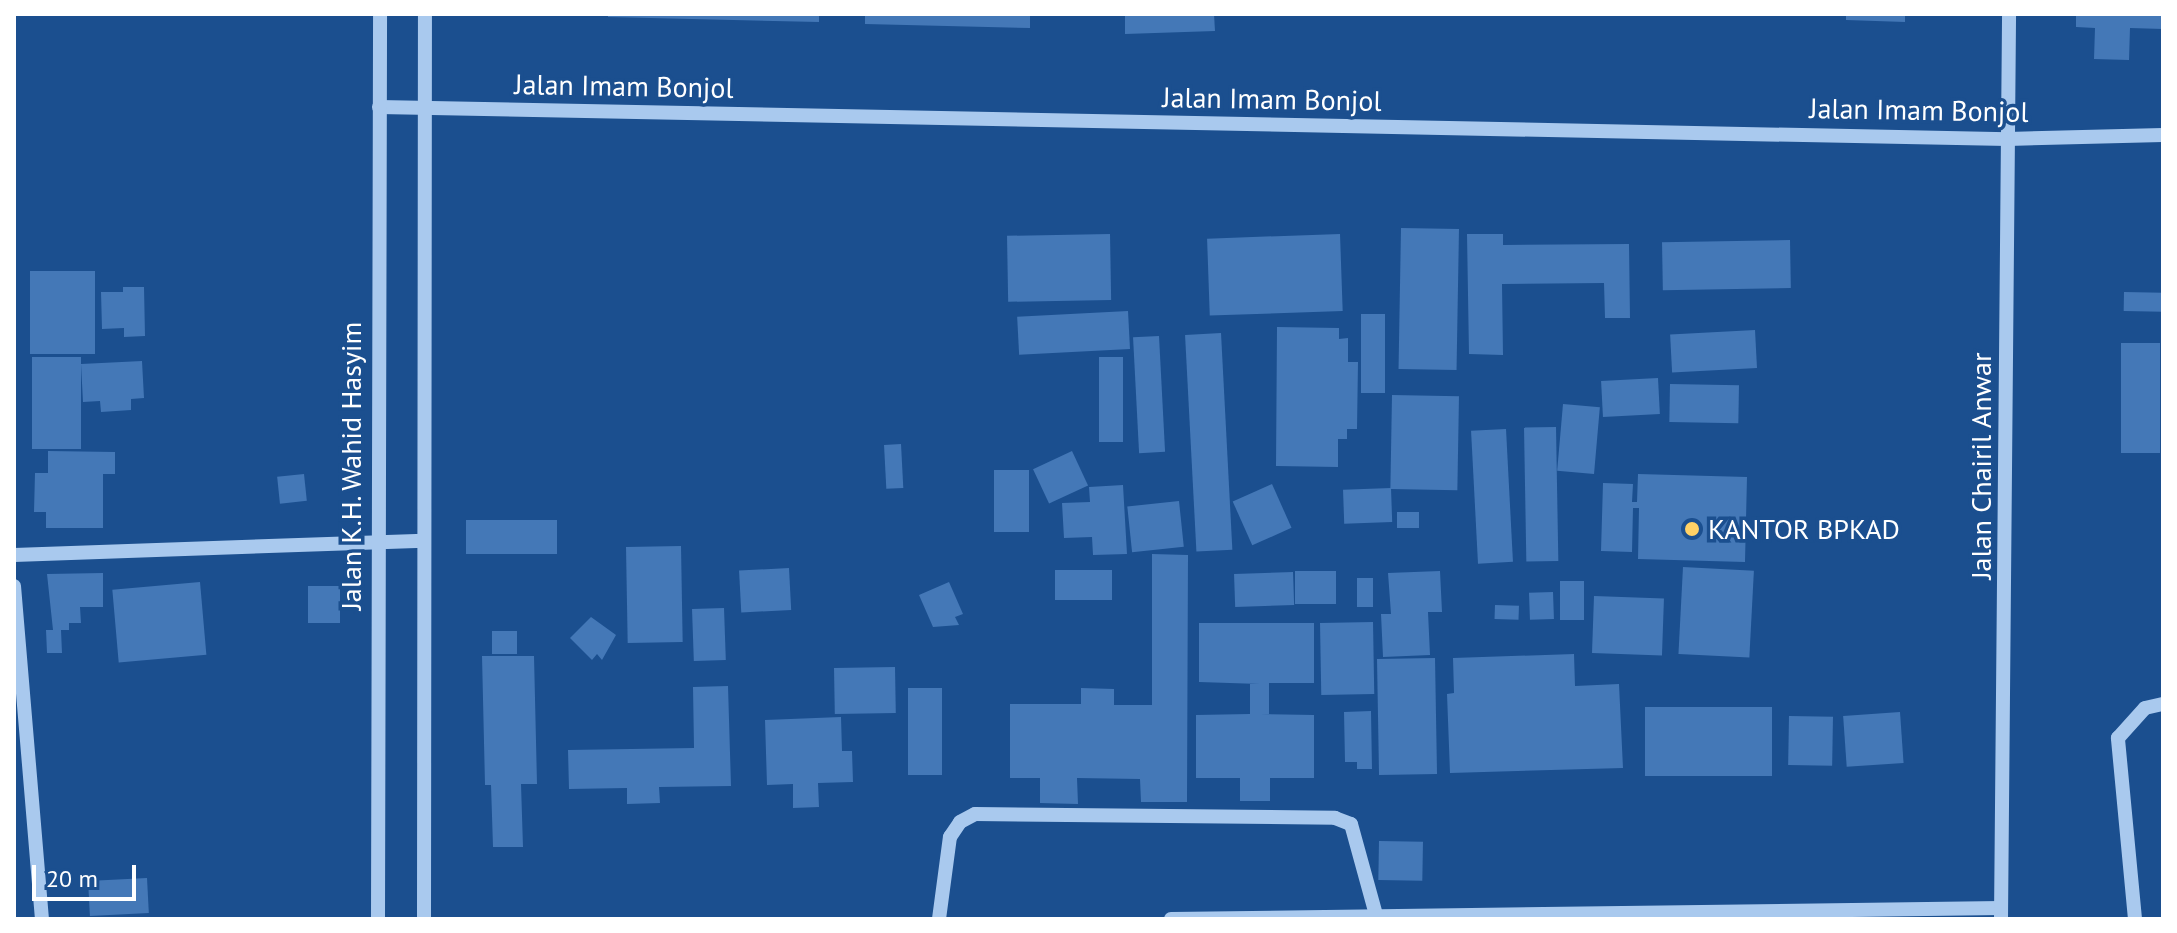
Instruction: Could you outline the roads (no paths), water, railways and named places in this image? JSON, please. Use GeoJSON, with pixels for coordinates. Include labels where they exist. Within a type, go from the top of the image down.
{"type":"FeatureCollection","features":[{"type":"Feature","properties":{"kind":"street","name":"Jalan K.H. Wahid Hasyim"},"geometry":{"type":"LineString","coordinates":[[378,919],[375,540],[380,14]]}},
{"type":"Feature","properties":{"kind":"street"},"geometry":{"type":"LineString","coordinates":[[424,919],[425,14]]}},
{"type":"Feature","properties":{"kind":"street","name":"Jalan Chairil Anwar"},"geometry":{"type":"LineString","coordinates":[[2001,914],[2009,14]]}},
{"type":"Feature","properties":{"kind":"street","name":"Jalan Imam Bonjol"},"geometry":{"type":"LineString","coordinates":[[379,107],[2008,139],[2163,135]]}},
{"type":"Feature","properties":{"kind":"street"},"geometry":{"type":"LineString","coordinates":[[14,555],[375,540],[424,541]]}},
{"type":"Feature","properties":{"kind":"street"},"geometry":{"type":"LineString","coordinates":[[14,586],[42,918],[24,919]]}},
{"type":"Feature","properties":{"kind":"street"},"geometry":{"type":"LineString","coordinates":[[2135,919],[2118,738],[2145,708],[2163,704]]}},
{"type":"Feature","properties":{"kind":"street"},"geometry":{"type":"LineString","coordinates":[[939,919],[950,837],[960,822],[975,814],[1335,818],[1351,824],[1376,915]]}},
{"type":"Feature","properties":{"kind":"street"},"geometry":{"type":"LineString","coordinates":[[1171,919],[1376,915],[2001,914]]}},
{"type":"Feature","properties":{"kind":"place","name":"KANTOR BPKAD"},"geometry":{"type":"Point","coordinates":[1692,529]}}]}
